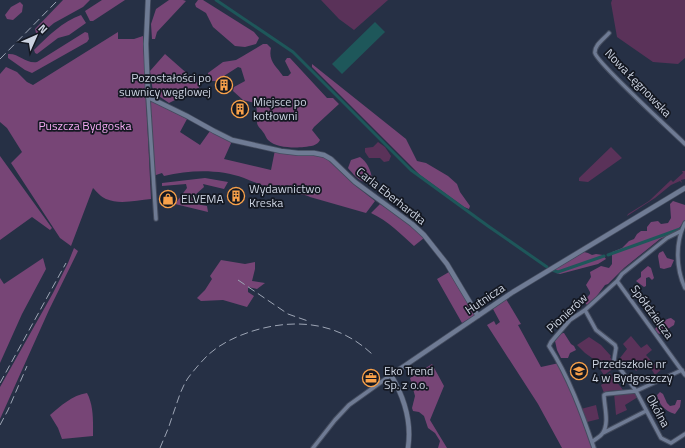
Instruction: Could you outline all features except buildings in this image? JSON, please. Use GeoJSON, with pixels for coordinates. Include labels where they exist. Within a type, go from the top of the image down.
{"type":"FeatureCollection","features":[{"type":"Feature","properties":{"kind":"street"},"geometry":{"type":"LineString","coordinates":[[148,0],[146,44],[156,219]]}},
{"type":"Feature","properties":{"kind":"street","name":"Nowa Łęgnowska"},"geometry":{"type":"LineString","coordinates":[[609,33],[598,45],[596,57],[685,144]]}},
{"type":"Feature","properties":{"kind":"street","name":"Carla Eberhardta"},"geometry":{"type":"LineString","coordinates":[[148,97],[232,140],[298,153],[314,152],[331,159],[355,182],[412,224],[424,235],[447,264],[478,316]]}},
{"type":"Feature","properties":{"kind":"street","name":"Hutnicza"},"geometry":{"type":"LineString","coordinates":[[313,448],[335,420],[351,404],[391,375],[546,272],[685,188]]}},
{"type":"Feature","properties":{"kind":"street"},"geometry":{"type":"LineString","coordinates":[[685,223],[681,231],[678,260],[680,276],[685,288]]}},
{"type":"Feature","properties":{"kind":"street","name":"Pionierów"},"geometry":{"type":"LineString","coordinates":[[592,442],[560,362],[549,346],[570,320],[585,310],[617,281],[622,274],[667,238],[681,231]]}},
{"type":"Feature","properties":{"kind":"street","name":"Spółdzielcza"},"geometry":{"type":"LineString","coordinates":[[617,281],[685,374]]}},
{"type":"Feature","properties":{"kind":"street","name":"Okólna"},"geometry":{"type":"LineString","coordinates":[[585,310],[596,330],[615,345],[614,360],[636,391],[661,438],[671,443],[685,434]]}},
{"type":"Feature","properties":{"kind":"street","name":"Okólna"},"geometry":{"type":"LineString","coordinates":[[636,391],[682,370]]}},
{"type":"Feature","properties":{"kind":"street"},"geometry":{"type":"LineString","coordinates":[[391,375],[404,400],[410,435],[408,448]]}},
{"type":"Feature","properties":{"kind":"street"},"geometry":{"type":"LineString","coordinates":[[603,433],[606,421],[604,395],[636,391]]}},
{"type":"Feature","properties":{"kind":"street"},"geometry":{"type":"LineString","coordinates":[[594,448],[592,442],[603,433],[646,410]]}},
{"type":"Feature","properties":{"kind":"shaded area"},"geometry":{"type":"Polygon","coordinates":[[[321,0],[388,0],[354,30],[339,19],[321,0]]]}},
{"type":"Feature","properties":{"kind":"shaded area"},"geometry":{"type":"Polygon","coordinates":[[[612,0],[685,0],[685,58],[678,64],[653,62],[617,37],[611,3],[612,0]]]}},
{"type":"Feature","properties":{"kind":"shaded area"},"geometry":{"type":"Polygon","coordinates":[[[375,22],[385,32],[342,74],[332,64],[375,22]]]}},
{"type":"Feature","properties":{"kind":"shaded area"},"geometry":{"type":"Polygon","coordinates":[[[378,142],[385,147],[391,156],[389,161],[384,162],[380,158],[369,158],[365,152],[365,148],[373,147],[378,142]]]}},
{"type":"Feature","properties":{"kind":"shaded area"},"geometry":{"type":"Polygon","coordinates":[[[611,147],[622,158],[588,182],[579,181],[579,178],[611,147]]]}},
{"type":"Feature","properties":{"kind":"shaded area"},"geometry":{"type":"Polygon","coordinates":[[[682,171],[685,171],[685,179],[681,180],[682,183],[680,181],[671,185],[655,198],[627,216],[649,201],[671,180],[673,182],[683,173],[682,171]]]}},
{"type":"Feature","properties":{"kind":"shaded area"},"geometry":{"type":"Polygon","coordinates":[[[631,336],[641,348],[647,344],[652,350],[646,355],[654,364],[658,362],[663,368],[655,375],[650,367],[643,366],[636,371],[630,364],[623,362],[620,358],[627,349],[623,344],[631,336]]]}},
{"type":"Feature","properties":{"kind":"shaded area"},"geometry":{"type":"Polygon","coordinates":[[[589,337],[601,345],[611,356],[610,357],[617,366],[604,375],[592,358],[577,345],[589,337]]]}},
{"type":"Feature","properties":{"kind":"shaded area"},"geometry":{"type":"Polygon","coordinates":[[[610,373],[623,390],[608,391],[604,393],[601,385],[605,382],[604,377],[610,373]]]}},
{"type":"Feature","properties":{"kind":"shaded area"},"geometry":{"type":"Polygon","coordinates":[[[635,391],[638,397],[625,405],[627,410],[616,415],[614,393],[635,391]]]}},
{"type":"Feature","properties":{"kind":"shaded area"},"geometry":{"type":"Polygon","coordinates":[[[596,405],[599,419],[587,422],[581,409],[596,405]]]}},
{"type":"Feature","properties":{"kind":"green space"},"geometry":{"type":"Polygon","coordinates":[[[63,0],[90,0],[83,7],[54,23],[42,33],[36,33],[35,29],[63,0]]]}},
{"type":"Feature","properties":{"kind":"green space"},"geometry":{"type":"Polygon","coordinates":[[[102,0],[125,0],[93,21],[90,21],[85,11],[102,0]]]}},
{"type":"Feature","properties":{"kind":"green space"},"geometry":{"type":"Polygon","coordinates":[[[169,0],[186,1],[157,32],[155,39],[152,39],[151,24],[156,9],[169,0]]]}},
{"type":"Feature","properties":{"kind":"green space"},"geometry":{"type":"Polygon","coordinates":[[[198,0],[203,0],[254,32],[259,38],[256,44],[245,47],[235,46],[213,27],[206,13],[196,7],[195,4],[198,0]]]}},
{"type":"Feature","properties":{"kind":"green space"},"geometry":{"type":"Polygon","coordinates":[[[20,2],[23,5],[22,12],[13,20],[7,19],[5,15],[11,7],[20,2]]]}},
{"type":"Feature","properties":{"kind":"green space"},"geometry":{"type":"Polygon","coordinates":[[[81,15],[86,23],[69,35],[58,38],[37,54],[35,53],[34,50],[56,30],[68,21],[81,15]]]}},
{"type":"Feature","properties":{"kind":"green space"},"geometry":{"type":"Polygon","coordinates":[[[85,32],[88,33],[89,39],[87,42],[32,73],[8,58],[8,54],[12,54],[29,61],[37,62],[85,32]]]}},
{"type":"Feature","properties":{"kind":"green space","name":"Puszcza Bydgoska"},"geometry":{"type":"Polygon","coordinates":[[[118,32],[118,39],[134,39],[143,36],[151,199],[128,202],[111,201],[102,197],[93,188],[71,246],[60,238],[11,163],[22,152],[7,128],[0,122],[0,74],[6,67],[17,72],[27,82],[33,85],[118,32]]]}},
{"type":"Feature","properties":{"kind":"green space"},"geometry":{"type":"Polygon","coordinates":[[[263,44],[267,44],[271,48],[270,53],[272,60],[283,76],[288,76],[291,73],[285,61],[287,58],[290,58],[327,98],[333,98],[339,104],[312,130],[320,140],[315,145],[285,147],[271,143],[268,140],[258,125],[255,103],[243,100],[233,91],[234,87],[245,81],[241,68],[238,67],[216,81],[211,81],[208,78],[208,73],[223,62],[236,60],[263,44]]]}},
{"type":"Feature","properties":{"kind":"green space","name":"Puszcza Bydgoska"},"geometry":{"type":"Polygon","coordinates":[[[165,54],[199,84],[199,88],[169,103],[153,92],[150,71],[165,54]]]}},
{"type":"Feature","properties":{"kind":"green space"},"geometry":{"type":"Polygon","coordinates":[[[312,64],[406,139],[417,161],[426,163],[448,176],[457,184],[460,192],[470,206],[469,209],[464,207],[420,175],[312,67],[312,64]]]}},
{"type":"Feature","properties":{"kind":"green space","name":"Puszcza Bydgoska"},"geometry":{"type":"Polygon","coordinates":[[[153,101],[187,119],[180,132],[200,145],[210,131],[232,141],[224,159],[271,170],[275,150],[316,153],[329,159],[356,186],[375,201],[366,213],[291,192],[290,188],[276,185],[274,189],[225,173],[204,171],[164,176],[162,173],[153,176],[150,103],[153,101]]]}},
{"type":"Feature","properties":{"kind":"green space"},"geometry":{"type":"Polygon","coordinates":[[[0,156],[52,228],[50,230],[32,217],[0,240],[0,156]]]}},
{"type":"Feature","properties":{"kind":"green space"},"geometry":{"type":"Polygon","coordinates":[[[360,157],[365,161],[371,172],[372,179],[366,182],[359,179],[348,168],[351,160],[360,157]]]}},
{"type":"Feature","properties":{"kind":"green space"},"geometry":{"type":"Polygon","coordinates":[[[205,178],[228,182],[224,189],[203,184],[204,187],[195,195],[193,194],[191,196],[196,204],[207,206],[208,212],[175,204],[187,188],[186,184],[162,186],[162,183],[205,178]]]}},
{"type":"Feature","properties":{"kind":"green space"},"geometry":{"type":"Polygon","coordinates":[[[673,201],[685,205],[685,220],[677,231],[660,239],[624,268],[608,284],[605,285],[596,297],[587,305],[584,301],[590,294],[586,285],[591,277],[590,272],[601,266],[609,268],[612,264],[612,252],[622,248],[629,241],[634,239],[641,231],[647,231],[647,227],[651,222],[658,221],[661,224],[668,223],[671,218],[670,204],[673,201]]]}},
{"type":"Feature","properties":{"kind":"green space"},"geometry":{"type":"Polygon","coordinates":[[[380,204],[412,225],[424,238],[414,246],[389,224],[371,213],[380,204]]]}},
{"type":"Feature","properties":{"kind":"green space"},"geometry":{"type":"Polygon","coordinates":[[[74,248],[78,251],[49,310],[0,419],[0,387],[53,293],[74,248]]]}},
{"type":"Feature","properties":{"kind":"green space"},"geometry":{"type":"Polygon","coordinates":[[[663,251],[667,258],[674,260],[671,267],[664,269],[660,268],[658,256],[659,253],[663,251]]]}},
{"type":"Feature","properties":{"kind":"green space"},"geometry":{"type":"Polygon","coordinates":[[[584,252],[592,255],[603,255],[606,259],[598,264],[560,274],[556,273],[555,269],[584,252]]]}},
{"type":"Feature","properties":{"kind":"green space"},"geometry":{"type":"Polygon","coordinates":[[[43,258],[46,269],[22,314],[0,363],[0,278],[4,284],[43,258]]]}},
{"type":"Feature","properties":{"kind":"green space"},"geometry":{"type":"Polygon","coordinates":[[[221,260],[245,264],[255,262],[252,281],[265,283],[257,289],[248,287],[248,292],[254,296],[247,307],[223,300],[201,301],[197,298],[205,290],[212,279],[210,276],[221,260]]]}},
{"type":"Feature","properties":{"kind":"green space"},"geometry":{"type":"Polygon","coordinates":[[[648,266],[651,268],[654,278],[652,280],[649,277],[646,278],[646,286],[644,287],[636,281],[641,277],[641,272],[648,266]]]}},
{"type":"Feature","properties":{"kind":"green space"},"geometry":{"type":"Polygon","coordinates":[[[449,272],[475,315],[462,323],[437,279],[449,272]]]}},
{"type":"Feature","properties":{"kind":"green space"},"geometry":{"type":"Polygon","coordinates":[[[506,299],[521,324],[518,325],[541,367],[559,363],[579,408],[592,448],[562,448],[538,404],[487,325],[494,321],[496,325],[500,322],[493,309],[506,299]]]}},
{"type":"Feature","properties":{"kind":"green space"},"geometry":{"type":"Polygon","coordinates":[[[671,318],[675,321],[674,325],[660,334],[657,333],[655,329],[664,321],[671,318]]]}},
{"type":"Feature","properties":{"kind":"green space"},"geometry":{"type":"Polygon","coordinates":[[[563,333],[576,350],[570,353],[568,358],[561,358],[555,341],[559,335],[563,333]]]}},
{"type":"Feature","properties":{"kind":"green space"},"geometry":{"type":"Polygon","coordinates":[[[432,364],[444,386],[430,420],[447,448],[438,448],[440,441],[435,433],[428,428],[424,416],[419,412],[413,411],[412,408],[415,396],[410,378],[432,364]]]}},
{"type":"Feature","properties":{"kind":"green space"},"geometry":{"type":"Polygon","coordinates":[[[660,392],[663,394],[670,406],[675,405],[677,400],[681,400],[680,407],[675,414],[668,411],[661,405],[657,395],[660,392]]]}},
{"type":"Feature","properties":{"kind":"green space"},"geometry":{"type":"Polygon","coordinates":[[[87,393],[92,409],[93,436],[62,439],[58,428],[50,415],[72,398],[87,393]]]}},
{"type":"Feature","properties":{"kind":"waterway"},"geometry":{"type":"LineString","coordinates":[[216,0],[293,52],[411,170],[547,267]]}},
{"type":"Feature","properties":{"kind":"waterway"},"geometry":{"type":"LineString","coordinates":[[608,255],[680,229]]}},
{"type":"Feature","properties":{"kind":"waterway"},"geometry":{"type":"LineString","coordinates":[[552,270],[558,272],[604,256]]}},
{"type":"Feature","properties":{"kind":"railway"},"geometry":{"type":"LineString","coordinates":[[0,59],[58,0]]}},
{"type":"Feature","properties":{"kind":"railway"},"geometry":{"type":"LineString","coordinates":[[0,383],[66,263]]}},
{"type":"Feature","properties":{"kind":"railway"},"geometry":{"type":"LineString","coordinates":[[238,280],[288,314],[308,321]]}},
{"type":"Feature","properties":{"kind":"railway"},"geometry":{"type":"LineString","coordinates":[[160,448],[181,392],[188,378],[208,355],[224,343],[237,337],[272,326],[302,324],[317,326],[346,335],[372,354]]}},
{"type":"Feature","properties":{"kind":"railway"},"geometry":{"type":"LineString","coordinates":[[0,425],[27,366]]}},
{"type":"Feature","properties":{"kind":"place","name":"Pozostałości po suwnicy węglowej"},"geometry":{"type":"Point","coordinates":[224,85]}},
{"type":"Feature","properties":{"kind":"place","name":"Miejsce po kotłowni"},"geometry":{"type":"Point","coordinates":[240,109]}},
{"type":"Feature","properties":{"kind":"place","name":"Wydawnictwo Kreska"},"geometry":{"type":"Point","coordinates":[236,196]}},
{"type":"Feature","properties":{"kind":"place","name":"ELVEMA"},"geometry":{"type":"Point","coordinates":[168,199]}},
{"type":"Feature","properties":{"kind":"place","name":"Przedszkole nr 4 w Bydgoszczy"},"geometry":{"type":"Point","coordinates":[579,371]}},
{"type":"Feature","properties":{"kind":"place","name":"Eko Trend Sp. z o.o."},"geometry":{"type":"Point","coordinates":[371,378]}}]}
